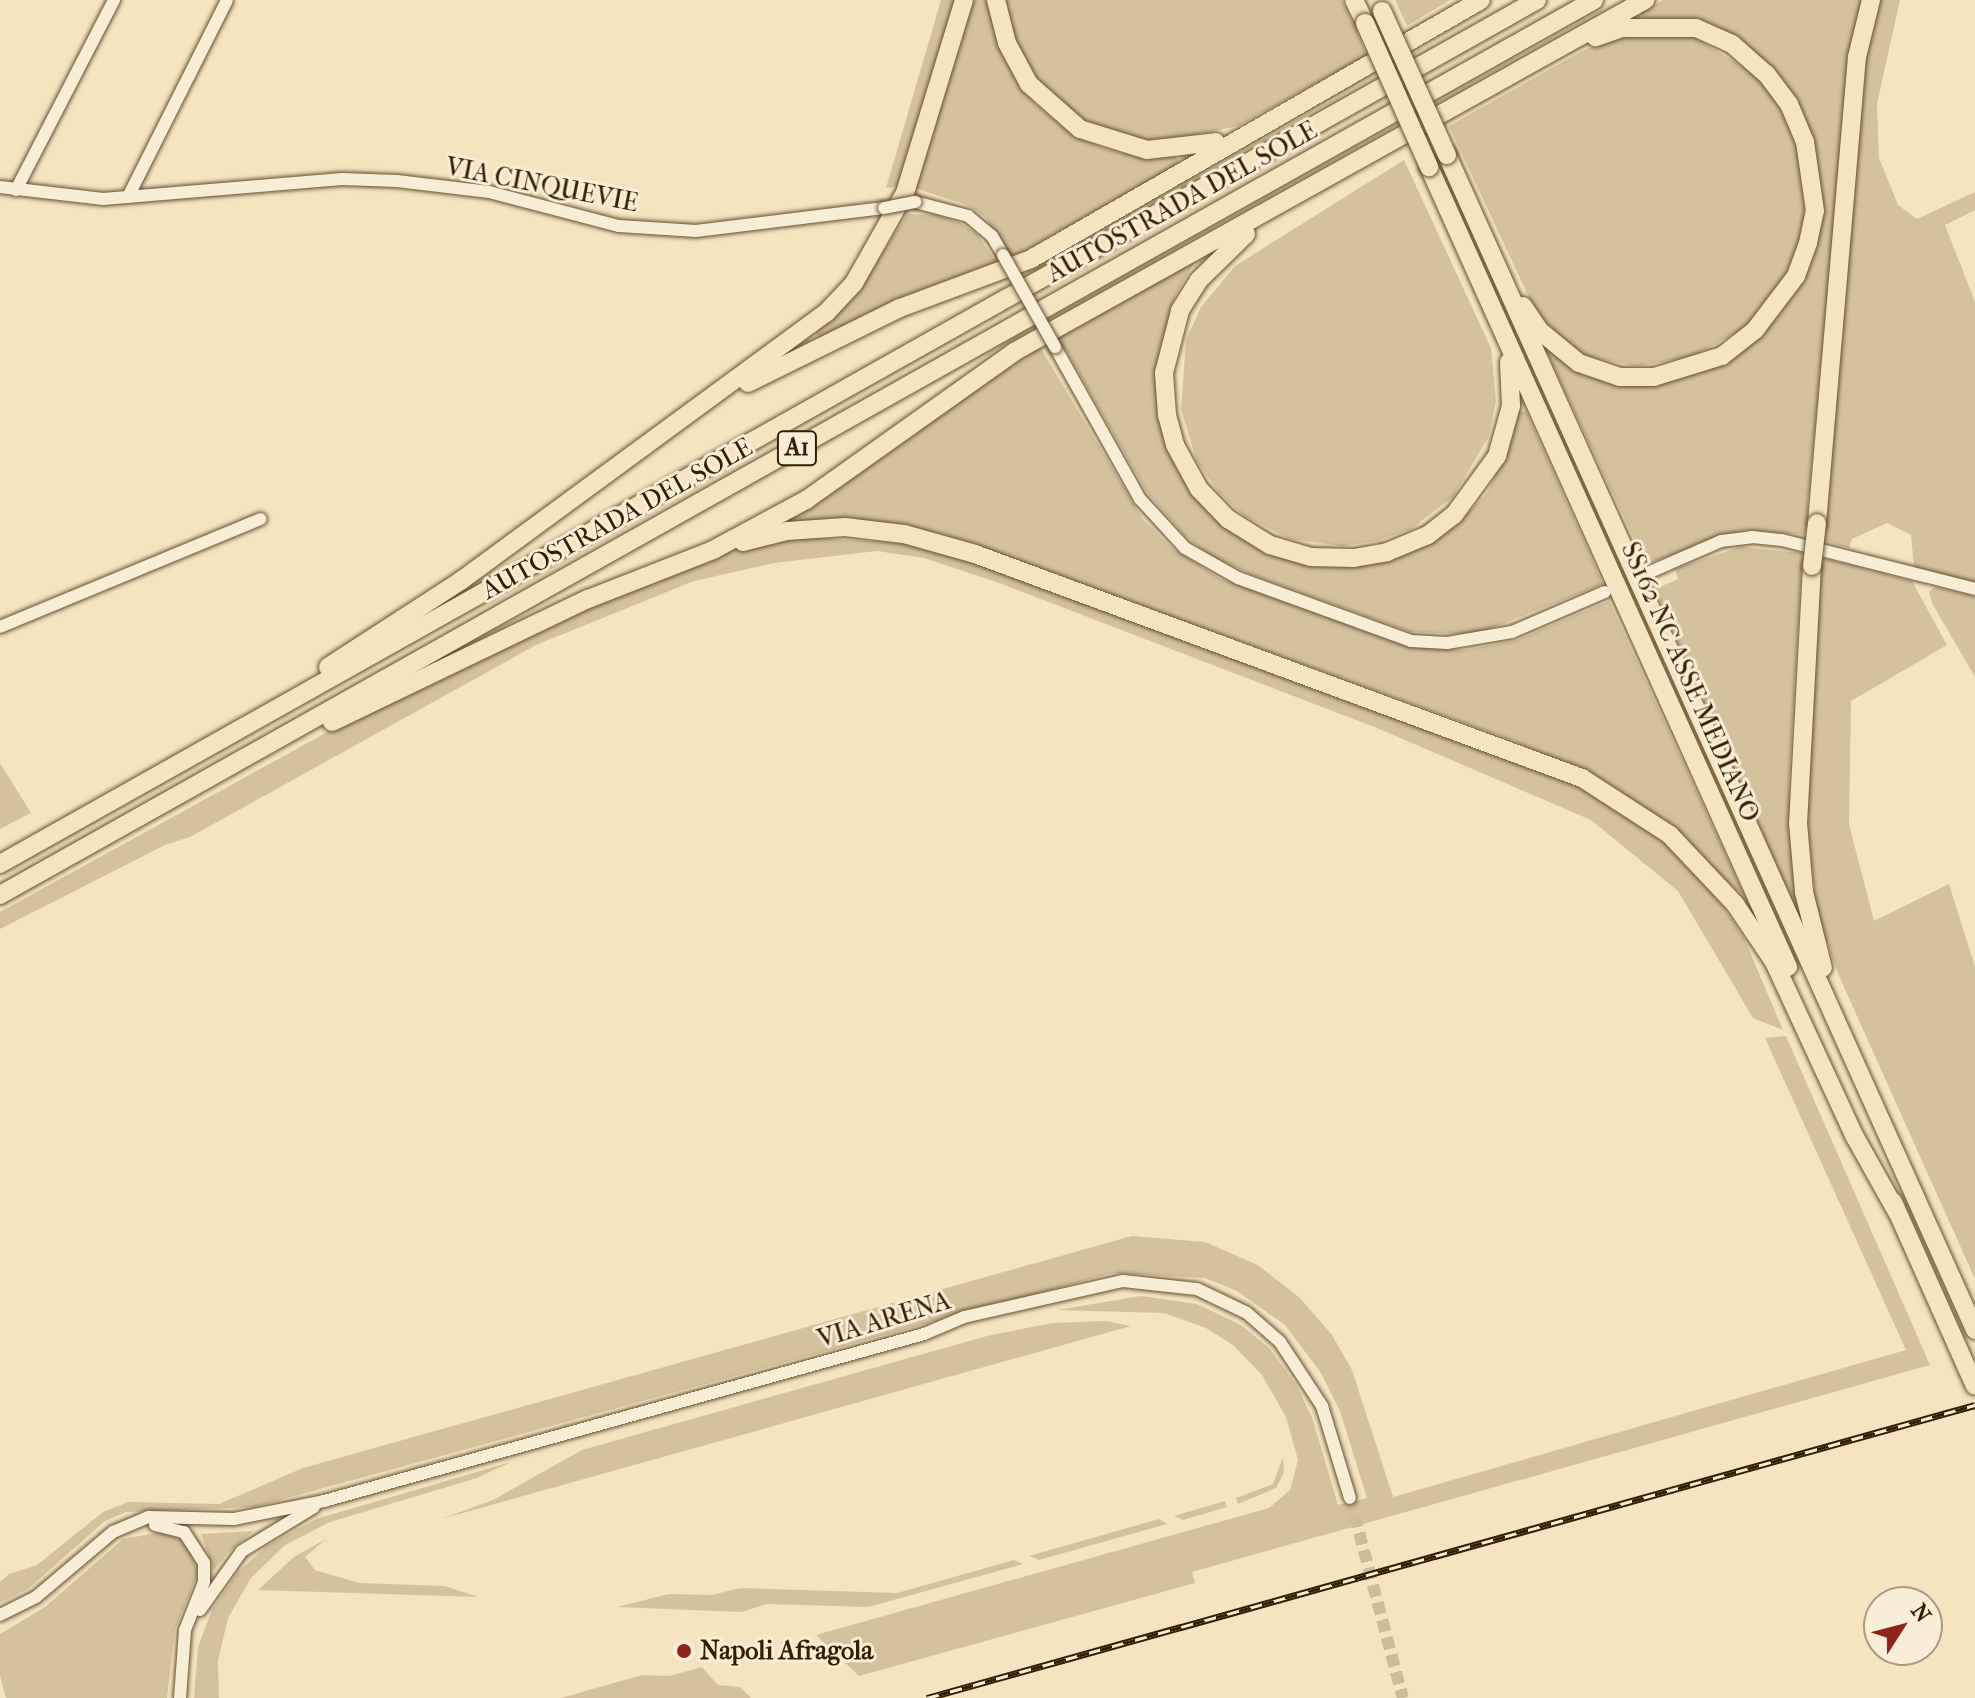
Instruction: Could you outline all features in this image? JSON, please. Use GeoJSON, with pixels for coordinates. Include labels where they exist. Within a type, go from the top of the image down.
{"type":"FeatureCollection","features":[{"type":"Feature","properties":{"kind":"highway"},"geometry":{"type":"LineString","coordinates":[[179,764],[462,580],[826,313],[854,283],[905,193],[964,0]]}},
{"type":"Feature","properties":{"kind":"highway"},"geometry":{"type":"LineString","coordinates":[[996,0],[1007,43],[1029,84],[1080,129],[1147,150],[1193,148],[1238,136]]}},
{"type":"Feature","properties":{"kind":"highway","name":"SS162 NC ASSE MEDIANO"},"geometry":{"type":"LineString","coordinates":[[1354,0],[1795,996]]}},
{"type":"Feature","properties":{"kind":"highway"},"geometry":{"type":"LineString","coordinates":[[690,414],[817,346],[1031,259],[1238,136],[1481,0]]}},
{"type":"Feature","properties":{"kind":"highway","name":"AUTOSTRADA DEL SOLE"},"geometry":{"type":"LineString","coordinates":[[0,864],[1537,0]]}},
{"type":"Feature","properties":{"kind":"highway","name":"AUTOSTRADA DEL SOLE"},"geometry":{"type":"LineString","coordinates":[[0,895],[1594,0]]}},
{"type":"Feature","properties":{"kind":"highway"},"geometry":{"type":"LineString","coordinates":[[87,846],[400,688],[588,599],[713,550],[806,500],[1014,352],[1281,206],[1645,0]]}},
{"type":"Feature","properties":{"kind":"highway"},"geometry":{"type":"LineString","coordinates":[[1871,0],[1857,57],[1812,566],[1798,823],[1804,892],[1823,981],[1839,1024],[1975,1330]]}},
{"type":"Feature","properties":{"kind":"highway","name":"SS162 NC ASSE MEDIANO"},"geometry":{"type":"LineString","coordinates":[[1380,5],[1496,268],[1823,981]]}},
{"type":"Feature","properties":{"kind":"highway"},"geometry":{"type":"LineString","coordinates":[[1496,268],[1540,331],[1579,363],[1620,377],[1654,377],[1722,356],[1755,330],[1796,276],[1815,211],[1805,142],[1789,104],[1732,44],[1696,28],[1662,25],[1622,28],[1544,56]]}},
{"type":"Feature","properties":{"kind":"highway"},"geometry":{"type":"LineString","coordinates":[[1281,206],[1199,280],[1180,311],[1164,373],[1175,445],[1199,489],[1228,519],[1270,545],[1311,557],[1354,558],[1387,552],[1428,535],[1454,515],[1481,486],[1497,456],[1511,406],[1512,375],[1503,332]]}},
{"type":"Feature","properties":{"kind":"highway"},"geometry":{"type":"LineString","coordinates":[[713,550],[787,531],[845,527],[904,534],[975,554],[1582,778],[1670,835],[1706,868],[1761,940],[1795,996],[1975,1386]]}},
{"type":"Feature","properties":{"kind":"street"},"geometry":{"type":"LineString","coordinates":[[16,190],[114,0]]}},
{"type":"Feature","properties":{"kind":"street"},"geometry":{"type":"LineString","coordinates":[[128,197],[227,0]]}},
{"type":"Feature","properties":{"kind":"street","name":"VIA CINQUEVIE"},"geometry":{"type":"LineString","coordinates":[[0,187],[128,197],[342,179],[397,181],[489,192],[619,226],[696,231],[915,202],[968,216],[992,236],[1147,507],[1185,548],[1238,578],[1411,641],[1447,643],[1512,632],[1605,592]]}},
{"type":"Feature","properties":{"kind":"street"},"geometry":{"type":"LineString","coordinates":[[0,627],[261,519]]}},
{"type":"Feature","properties":{"kind":"street"},"geometry":{"type":"LineString","coordinates":[[1650,572],[1721,541],[1752,537],[1782,540],[1975,589]]}},
{"type":"Feature","properties":{"kind":"street","name":"VIA ARENA"},"geometry":{"type":"LineString","coordinates":[[0,1615],[36,1597],[102,1540],[149,1517],[234,1519],[324,1501],[1054,1293],[1154,1281],[1229,1302],[1280,1342],[1322,1406],[1350,1498]]}},
{"type":"Feature","properties":{"kind":"street","name":"VIA ARENA"},"geometry":{"type":"LineString","coordinates":[[182,1653],[211,1588],[242,1551],[324,1501]]}},
{"type":"Feature","properties":{"kind":"street","name":"VIA ARENA"},"geometry":{"type":"LineString","coordinates":[[128,1525],[177,1528],[202,1554],[204,1582],[182,1653],[180,1698]]}},
{"type":"Feature","properties":{"kind":"shaded area"},"geometry":{"type":"Polygon","coordinates":[[[941,0],[955,0],[897,187],[886,188],[941,0]]]}},
{"type":"Feature","properties":{"kind":"shaded area"},"geometry":{"type":"Polygon","coordinates":[[[967,0],[991,0],[1005,60],[1035,104],[1067,130],[1100,147],[1133,156],[1176,157],[1180,163],[1012,258],[985,217],[967,205],[912,187],[967,0]]]}},
{"type":"Feature","properties":{"kind":"shaded area"},"geometry":{"type":"Polygon","coordinates":[[[1003,0],[1342,0],[1367,55],[1238,126],[1154,143],[1086,124],[1044,92],[1015,47],[1003,0]]]}},
{"type":"Feature","properties":{"kind":"shaded area"},"geometry":{"type":"Polygon","coordinates":[[[1395,0],[1450,0],[1407,26],[1395,0]]]}},
{"type":"Feature","properties":{"kind":"shaded area"},"geometry":{"type":"Polygon","coordinates":[[[1663,0],[1863,0],[1851,44],[1805,535],[1746,530],[1646,564],[1544,346],[1608,382],[1741,349],[1814,240],[1805,126],[1705,25],[1643,18],[1640,13],[1663,0]]]}},
{"type":"Feature","properties":{"kind":"shaded area"},"geometry":{"type":"Polygon","coordinates":[[[1878,0],[1900,0],[1877,104],[1879,158],[1898,205],[1917,219],[1975,192],[1975,210],[1945,225],[1975,302],[1975,583],[1914,567],[1911,535],[1887,523],[1852,539],[1849,548],[1822,540],[1865,43],[1878,0]]]}},
{"type":"Feature","properties":{"kind":"shaded area"},"geometry":{"type":"Polygon","coordinates":[[[1692,36],[1758,76],[1790,123],[1806,177],[1803,234],[1781,286],[1744,328],[1694,356],[1638,366],[1582,356],[1538,317],[1449,126],[1582,51],[1618,37],[1692,36]]]}},
{"type":"Feature","properties":{"kind":"shaded area"},"geometry":{"type":"Polygon","coordinates":[[[1404,160],[1491,348],[1496,401],[1489,436],[1453,497],[1411,529],[1378,541],[1343,546],[1290,539],[1243,515],[1217,490],[1197,461],[1181,410],[1186,340],[1201,307],[1235,266],[1404,160]]]}},
{"type":"Feature","properties":{"kind":"shaded area"},"geometry":{"type":"Polygon","coordinates":[[[907,214],[937,215],[962,224],[977,234],[998,265],[819,338],[816,333],[861,287],[907,214]]]}},
{"type":"Feature","properties":{"kind":"shaded area"},"geometry":{"type":"Polygon","coordinates":[[[1196,260],[1176,294],[1158,371],[1168,450],[1261,549],[1380,561],[1416,550],[1458,524],[1487,493],[1505,456],[1514,412],[1526,411],[1603,584],[1477,634],[1410,632],[1253,575],[1211,556],[1185,536],[1146,491],[1058,336],[1196,260]]]}},
{"type":"Feature","properties":{"kind":"shaded area"},"geometry":{"type":"Polygon","coordinates":[[[1040,347],[1142,518],[1172,548],[1219,578],[1407,646],[1466,650],[1517,640],[1609,601],[1744,895],[1598,779],[1514,741],[959,539],[913,527],[772,525],[1040,347]]]}},
{"type":"Feature","properties":{"kind":"shaded area"},"geometry":{"type":"Polygon","coordinates":[[[799,537],[920,544],[1564,776],[1623,811],[1679,854],[1718,899],[1744,938],[1783,1030],[1753,1018],[1678,891],[1591,820],[1377,728],[1002,584],[924,558],[877,551],[774,563],[694,581],[536,645],[190,837],[165,845],[0,929],[0,912],[402,691],[713,550],[799,537]]]}},
{"type":"Feature","properties":{"kind":"shaded area"},"geometry":{"type":"Polygon","coordinates":[[[1740,547],[1802,553],[1789,785],[1798,916],[1655,589],[1678,579],[1675,569],[1740,547]]]}},
{"type":"Feature","properties":{"kind":"shaded area"},"geometry":{"type":"Polygon","coordinates":[[[1823,558],[1912,581],[1947,645],[1851,701],[1849,824],[1874,921],[1949,884],[1975,967],[1975,1279],[1839,976],[1817,913],[1804,797],[1815,610],[1823,558]]]}},
{"type":"Feature","properties":{"kind":"shaded area"},"geometry":{"type":"Polygon","coordinates":[[[1935,587],[1975,596],[1975,677],[1933,605],[1929,592],[1935,587]]]}},
{"type":"Feature","properties":{"kind":"shaded area"},"geometry":{"type":"Polygon","coordinates":[[[0,763],[31,813],[0,829],[0,763]]]}},
{"type":"Feature","properties":{"kind":"shaded area"},"geometry":{"type":"Polygon","coordinates":[[[1786,1036],[1930,1365],[1192,1572],[1195,1583],[859,1676],[816,1635],[1269,1508],[1290,1490],[1298,1460],[1286,1417],[1262,1375],[1233,1345],[1206,1328],[1164,1313],[1057,1310],[1141,1296],[1197,1304],[1241,1325],[1269,1348],[1297,1386],[1313,1420],[1338,1505],[1367,1498],[1340,1411],[1321,1373],[1285,1325],[1237,1291],[1205,1278],[1112,1273],[254,1507],[126,1512],[105,1521],[28,1589],[0,1603],[0,1582],[9,1574],[37,1565],[103,1512],[128,1502],[219,1504],[303,1468],[1132,1236],[1205,1242],[1258,1265],[1300,1298],[1332,1335],[1352,1370],[1393,1497],[1906,1350],[1765,1038],[1786,1036]]]}},
{"type":"Feature","properties":{"kind":"shaded area"},"geometry":{"type":"Polygon","coordinates":[[[1106,1321],[1131,1326],[441,1519],[493,1500],[582,1450],[987,1336],[1052,1323],[1106,1321]]]}},
{"type":"Feature","properties":{"kind":"shaded area"},"geometry":{"type":"Polygon","coordinates":[[[1283,1457],[1284,1472],[1276,1488],[1238,1504],[1236,1498],[1273,1484],[1283,1457]]]}},
{"type":"Feature","properties":{"kind":"shaded area"},"geometry":{"type":"Polygon","coordinates":[[[511,1462],[477,1478],[330,1522],[285,1545],[251,1578],[228,1618],[218,1661],[219,1698],[194,1698],[198,1647],[212,1610],[238,1572],[267,1546],[316,1519],[511,1462]]]}},
{"type":"Feature","properties":{"kind":"shaded area"},"geometry":{"type":"Polygon","coordinates":[[[1225,1501],[1227,1507],[1183,1520],[1174,1516],[1225,1501]]]}},
{"type":"Feature","properties":{"kind":"shaded area"},"geometry":{"type":"Polygon","coordinates":[[[1159,1519],[1167,1524],[1039,1560],[1029,1556],[1159,1519]]]}},
{"type":"Feature","properties":{"kind":"shaded area"},"geometry":{"type":"Polygon","coordinates":[[[253,1531],[228,1553],[214,1570],[201,1534],[253,1531]]]}},
{"type":"Feature","properties":{"kind":"shaded area"},"geometry":{"type":"Polygon","coordinates":[[[162,1532],[186,1542],[198,1573],[175,1629],[167,1698],[6,1698],[0,1676],[0,1634],[45,1607],[123,1539],[162,1532]]]}},
{"type":"Feature","properties":{"kind":"shaded area"},"geometry":{"type":"Polygon","coordinates":[[[326,1539],[305,1557],[315,1570],[359,1583],[444,1586],[479,1597],[258,1590],[294,1557],[326,1539]]]}},
{"type":"Feature","properties":{"kind":"shaded area"},"geometry":{"type":"Polygon","coordinates":[[[1014,1560],[1023,1564],[868,1607],[767,1604],[741,1612],[617,1607],[669,1594],[711,1595],[741,1588],[897,1593],[1014,1560]]]}},
{"type":"Feature","properties":{"kind":"shaded area"},"geometry":{"type":"Polygon","coordinates":[[[702,1667],[718,1685],[740,1687],[751,1698],[561,1698],[642,1675],[669,1676],[702,1667]]]}},
{"type":"Feature","properties":{"kind":"tunnel"},"geometry":{"type":"LineString","coordinates":[[1350,1498],[1403,1698]]}},
{"type":"Feature","properties":{"kind":"railway"},"geometry":{"type":"LineString","coordinates":[[927,1698],[1975,1405]]}},
{"type":"Feature","properties":{"kind":"place","name":"Napoli Afragola"},"geometry":{"type":"Point","coordinates":[684,1651]}}]}
